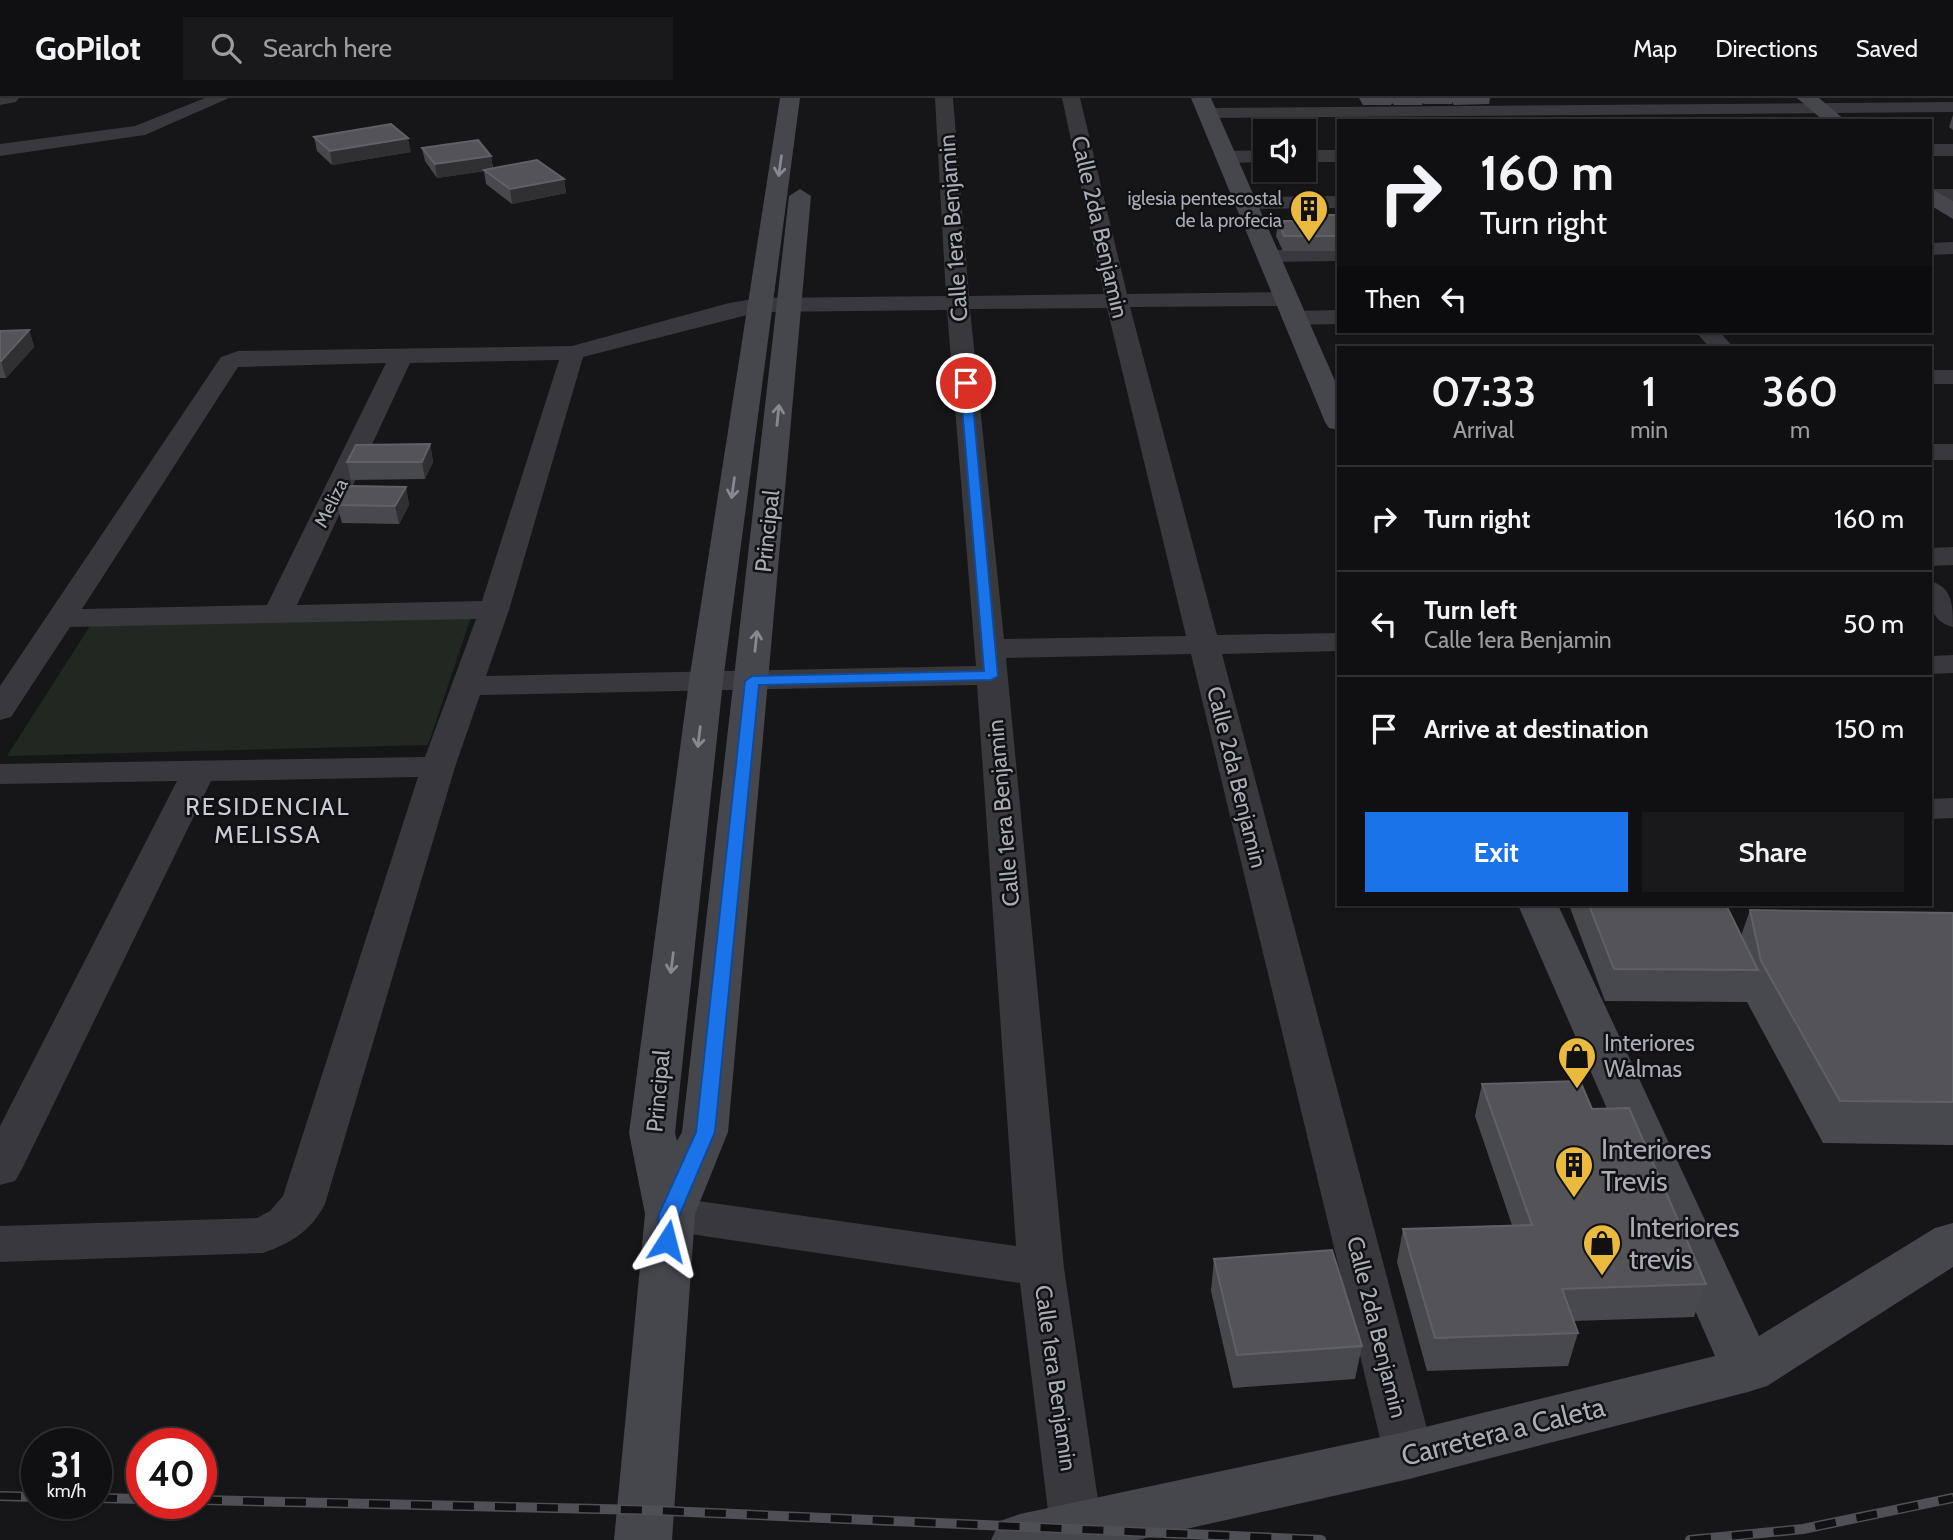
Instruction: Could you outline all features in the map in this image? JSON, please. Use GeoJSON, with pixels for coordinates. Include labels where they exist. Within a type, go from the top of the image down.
{"type":"FeatureCollection","features":[{"type":"Feature","properties":{"kind":"street"},"geometry":{"type":"LineString","coordinates":[[0,100],[10,98]]}},
{"type":"Feature","properties":{"kind":"street"},"geometry":{"type":"LineString","coordinates":[[0,150],[139,131],[220,98]]}},
{"type":"Feature","properties":{"kind":"street","name":"Principal"},"geometry":{"type":"LineString","coordinates":[[670,1214],[705,1132],[752,681],[774,305],[790,98]]}},
{"type":"Feature","properties":{"kind":"street","name":"Principal"},"geometry":{"type":"LineString","coordinates":[[670,1214],[652,1133],[706,681],[810,98]]}},
{"type":"Feature","properties":{"kind":"street","name":"Calle 1era Benjamin"},"geometry":{"type":"LineString","coordinates":[[944,98],[958,303],[991,662],[1041,1268],[1076,1527]]}},
{"type":"Feature","properties":{"kind":"street","name":"Calle 2da Benjamin"},"geometry":{"type":"LineString","coordinates":[[1071,98],[1117,301],[1409,1455]]}},
{"type":"Feature","properties":{"kind":"street"},"geometry":{"type":"LineString","coordinates":[[1337,414],[1330,384],[1290,309],[1204,105],[1524,110],[1813,103],[1953,107]]}},
{"type":"Feature","properties":{"kind":"street"},"geometry":{"type":"LineString","coordinates":[[1813,103],[1833,119]]}},
{"type":"Feature","properties":{"kind":"street"},"geometry":{"type":"LineString","coordinates":[[1932,150],[1953,150]]}},
{"type":"Feature","properties":{"kind":"street"},"geometry":{"type":"LineString","coordinates":[[1227,157],[1253,156]]}},
{"type":"Feature","properties":{"kind":"street"},"geometry":{"type":"LineString","coordinates":[[1316,156],[1337,156]]}},
{"type":"Feature","properties":{"kind":"street"},"geometry":{"type":"LineString","coordinates":[[1936,195],[1953,212]]}},
{"type":"Feature","properties":{"kind":"street"},"geometry":{"type":"LineString","coordinates":[[1247,203],[1337,202]]}},
{"type":"Feature","properties":{"kind":"street"},"geometry":{"type":"LineString","coordinates":[[1932,249],[1953,248]]}},
{"type":"Feature","properties":{"kind":"street"},"geometry":{"type":"LineString","coordinates":[[1268,256],[1337,255]]}},
{"type":"Feature","properties":{"kind":"street"},"geometry":{"type":"LineString","coordinates":[[0,709],[229,362],[248,356],[573,353],[737,308],[774,305],[1117,301],[1290,309],[1337,317]]}},
{"type":"Feature","properties":{"kind":"street"},"geometry":{"type":"LineString","coordinates":[[0,1244],[263,1235],[285,1223],[303,1204],[438,767],[494,610],[573,353]]}},
{"type":"Feature","properties":{"kind":"street","name":"Meliza"},"geometry":{"type":"LineString","coordinates":[[278,614],[402,354]]}},
{"type":"Feature","properties":{"kind":"street"},"geometry":{"type":"LineString","coordinates":[[1932,377],[1953,377]]}},
{"type":"Feature","properties":{"kind":"street"},"geometry":{"type":"LineString","coordinates":[[1932,452],[1953,452]]}},
{"type":"Feature","properties":{"kind":"street"},"geometry":{"type":"LineString","coordinates":[[1932,557],[1953,556]]}},
{"type":"Feature","properties":{"kind":"street"},"geometry":{"type":"LineString","coordinates":[[1932,592],[1953,618]]}},
{"type":"Feature","properties":{"kind":"street"},"geometry":{"type":"LineString","coordinates":[[61,618],[494,610]]}},
{"type":"Feature","properties":{"kind":"street"},"geometry":{"type":"LineString","coordinates":[[466,687],[752,681],[1203,644],[1337,642]]}},
{"type":"Feature","properties":{"kind":"street"},"geometry":{"type":"LineString","coordinates":[[1932,665],[1953,664]]}},
{"type":"Feature","properties":{"kind":"street"},"geometry":{"type":"LineString","coordinates":[[0,774],[438,767]]}},
{"type":"Feature","properties":{"kind":"street"},"geometry":{"type":"LineString","coordinates":[[0,1169],[200,769]]}},
{"type":"Feature","properties":{"kind":"street"},"geometry":{"type":"LineString","coordinates":[[1932,809],[1953,808]]}},
{"type":"Feature","properties":{"kind":"street"},"geometry":{"type":"LineString","coordinates":[[1538,906],[1748,1370]]}},
{"type":"Feature","properties":{"kind":"street"},"geometry":{"type":"LineString","coordinates":[[643,1540],[670,1214],[1041,1268]]}},
{"type":"Feature","properties":{"kind":"street","name":"Carretera a Caleta"},"geometry":{"type":"LineString","coordinates":[[1020,1540],[1409,1455],[1748,1370],[1953,1242]]}},
{"type":"Feature","properties":{"kind":"shaded area"},"geometry":{"type":"Polygon","coordinates":[[[471,617],[428,745],[7,756],[90,626],[471,617]]]}},
{"type":"Feature","properties":{"kind":"building"},"geometry":{"type":"Polygon","coordinates":[[[391,124],[408,138],[330,151],[314,137],[391,124]]]}},
{"type":"Feature","properties":{"kind":"building"},"geometry":{"type":"Polygon","coordinates":[[[478,140],[491,156],[435,164],[422,148],[478,140]]]}},
{"type":"Feature","properties":{"kind":"building"},"geometry":{"type":"Polygon","coordinates":[[[537,160],[564,179],[510,189],[484,170],[537,160]]]}},
{"type":"Feature","properties":{"kind":"building"},"geometry":{"type":"Polygon","coordinates":[[[1307,215],[1337,215],[1337,236],[1284,236],[1278,221],[1309,221],[1307,215]]]}},
{"type":"Feature","properties":{"kind":"building"},"geometry":{"type":"Polygon","coordinates":[[[29,330],[1,361],[0,361],[0,331],[29,330]]]}},
{"type":"Feature","properties":{"kind":"building"},"geometry":{"type":"Polygon","coordinates":[[[430,444],[422,462],[347,462],[356,445],[430,444]]]}},
{"type":"Feature","properties":{"kind":"building"},"geometry":{"type":"Polygon","coordinates":[[[349,486],[406,487],[395,506],[337,505],[349,486]]]}},
{"type":"Feature","properties":{"kind":"building"},"geometry":{"type":"Polygon","coordinates":[[[1589,906],[1726,906],[1758,970],[1614,969],[1589,906]]]}},
{"type":"Feature","properties":{"kind":"building"},"geometry":{"type":"Polygon","coordinates":[[[1750,910],[1953,913],[1953,1102],[1840,1101],[1761,961],[1750,910]]]}},
{"type":"Feature","properties":{"kind":"building","name":"Interiores Trevis"},"geometry":{"type":"Polygon","coordinates":[[[1580,1081],[1592,1109],[1629,1108],[1706,1284],[1562,1289],[1578,1333],[1435,1338],[1403,1229],[1532,1225],[1482,1084],[1580,1081]]]}},
{"type":"Feature","properties":{"kind":"building"},"geometry":{"type":"Polygon","coordinates":[[[1332,1250],[1362,1346],[1237,1355],[1214,1259],[1332,1250]]]}},
{"type":"Feature","properties":{"kind":"railway"},"geometry":{"type":"LineString","coordinates":[[0,1496],[21,1497]]}},
{"type":"Feature","properties":{"kind":"railway"},"geometry":{"type":"LineString","coordinates":[[112,1498],[126,1499]]}},
{"type":"Feature","properties":{"kind":"railway"},"geometry":{"type":"LineString","coordinates":[[1690,1540],[1803,1529],[1953,1498]]}},
{"type":"Feature","properties":{"kind":"railway"},"geometry":{"type":"LineString","coordinates":[[217,1500],[645,1510],[1321,1540]]}},
{"type":"Feature","properties":{"kind":"place","name":"iglesia pentescostal de la profecia"},"geometry":{"type":"Point","coordinates":[1309,243]}},
{"type":"Feature","properties":{"kind":"place","name":"Interiores Walmas"},"geometry":{"type":"Point","coordinates":[1577,1090]}},
{"type":"Feature","properties":{"kind":"place","name":"Interiores Trevis"},"geometry":{"type":"Point","coordinates":[1574,1199]}},
{"type":"Feature","properties":{"kind":"place","name":"Interiores trevis"},"geometry":{"type":"Point","coordinates":[1602,1277]}},
{"type":"Feature","properties":{"kind":"district","name":"RESIDENCIAL MELISSA"},"geometry":{"type":"Point","coordinates":[268,820]}},
{"type":"Feature","properties":{"kind":"route"},"geometry":{"type":"LineString","coordinates":[[667,1241],[670,1214],[705,1132],[752,681],[991,676],[966,383]]}}]}
